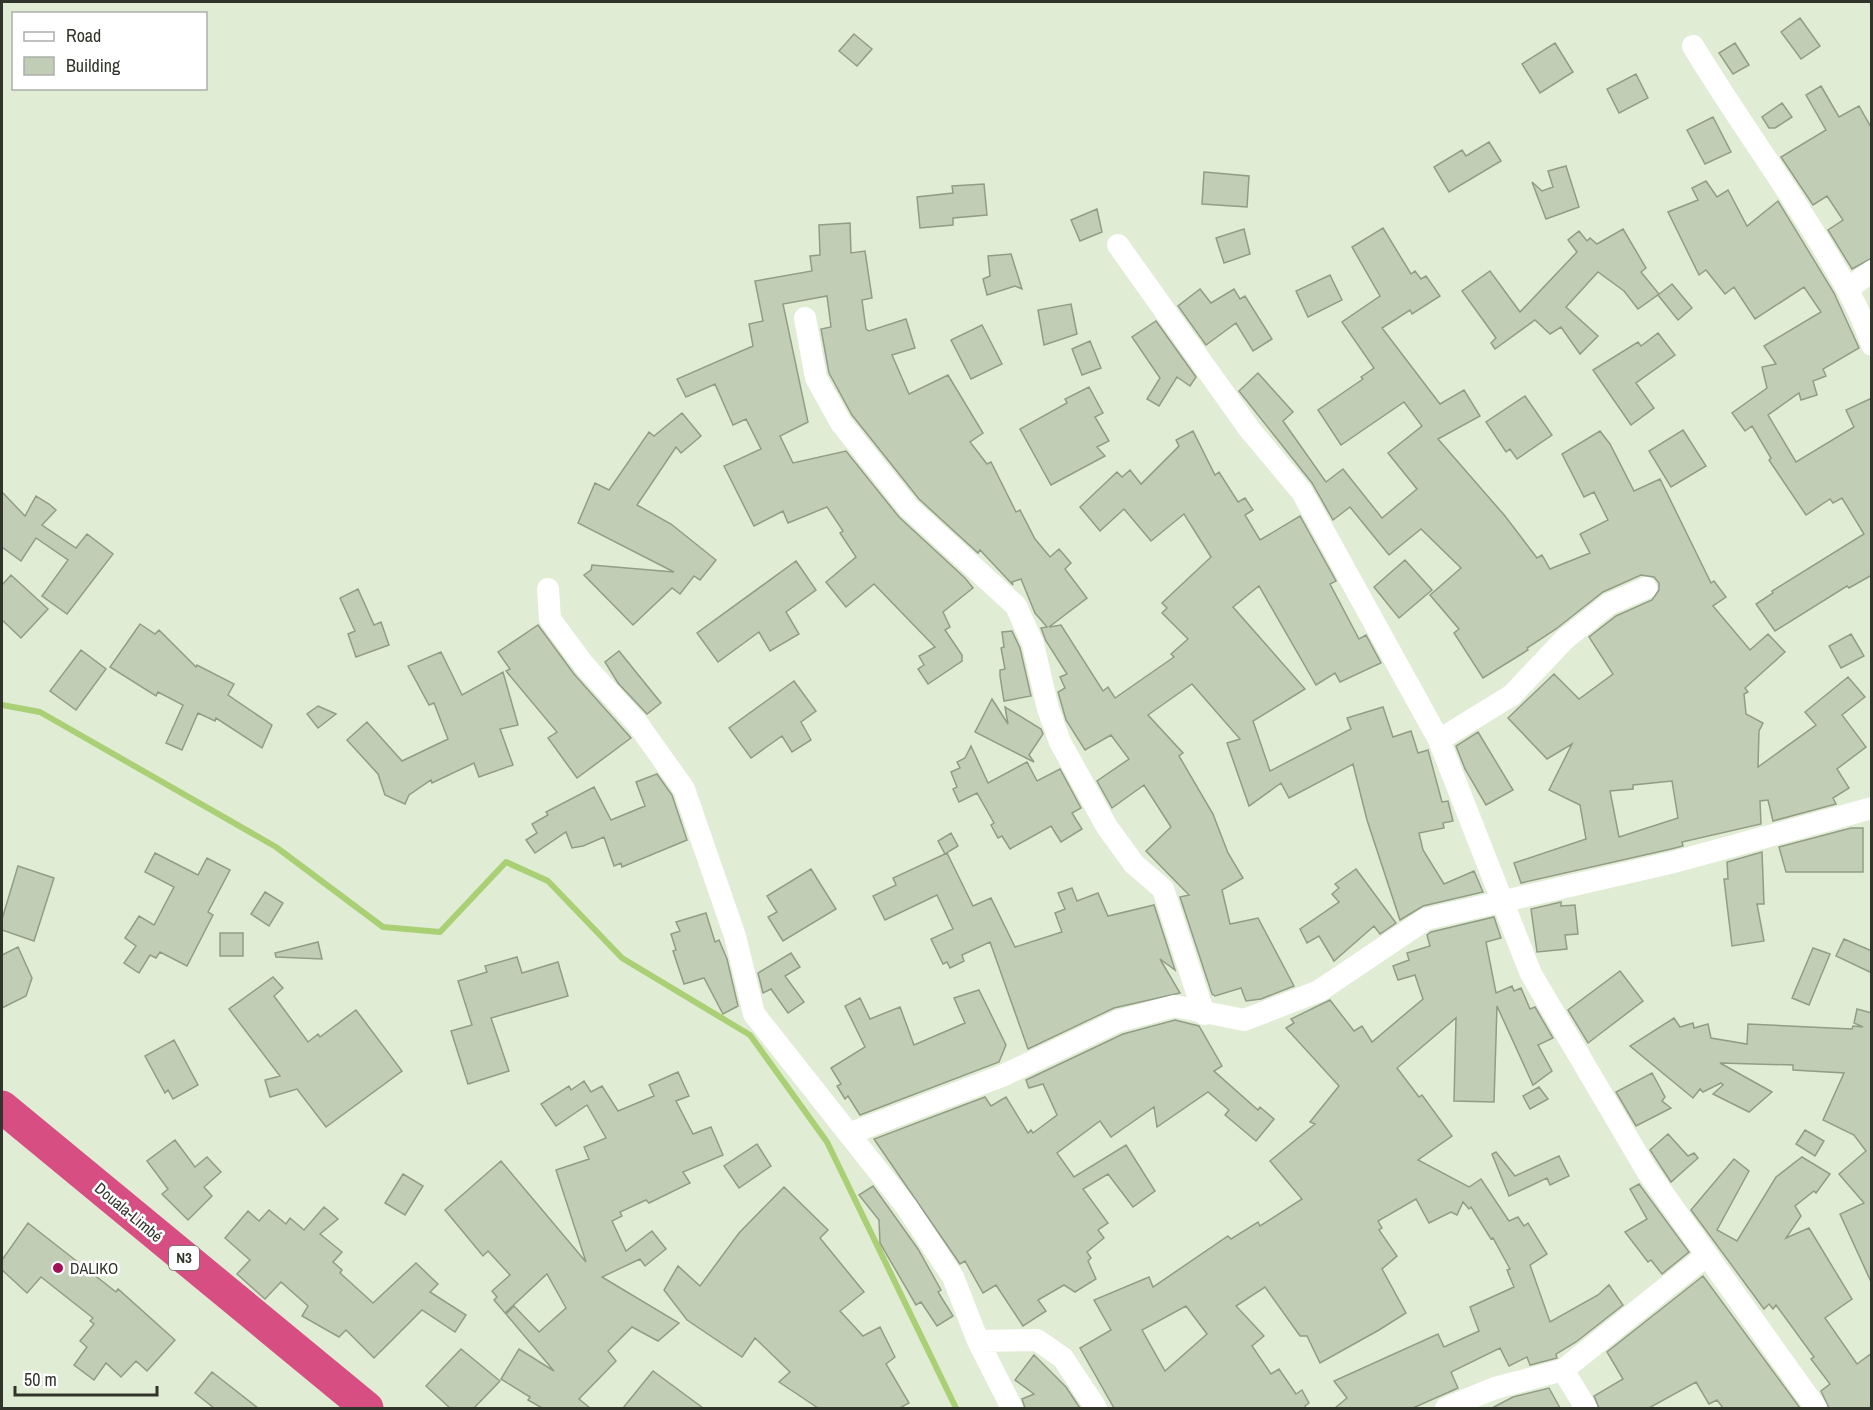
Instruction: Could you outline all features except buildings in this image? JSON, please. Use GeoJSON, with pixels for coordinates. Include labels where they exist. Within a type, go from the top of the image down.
{"type":"FeatureCollection","features":[{"type":"Feature","properties":{"kind":"highway","name":"Douala-Limbé"},"geometry":{"type":"LineString","coordinates":[[2,1107],[367,1408]]}},
{"type":"Feature","properties":{"kind":"street"},"geometry":{"type":"LineString","coordinates":[[1693,46],[1729,105],[1768,159],[1849,288],[1872,345]]}},
{"type":"Feature","properties":{"kind":"street"},"geometry":{"type":"LineString","coordinates":[[1118,245],[1250,430],[1302,492],[1439,740],[1531,974],[1647,1171],[1816,1408]]}},
{"type":"Feature","properties":{"kind":"street"},"geometry":{"type":"LineString","coordinates":[[1849,288],[1872,271]]}},
{"type":"Feature","properties":{"kind":"street"},"geometry":{"type":"LineString","coordinates":[[805,318],[816,378],[841,423],[909,508],[1016,606],[1033,644],[1048,709],[1060,742],[1107,827],[1134,864],[1163,889],[1204,1014]]}},
{"type":"Feature","properties":{"kind":"street"},"geometry":{"type":"LineString","coordinates":[[1439,740],[1512,695],[1565,639],[1609,604],[1646,588]]}},
{"type":"Feature","properties":{"kind":"street"},"geometry":{"type":"LineString","coordinates":[[548,589],[550,619],[584,665],[637,723],[684,789],[735,936],[754,1014],[851,1133],[906,1206],[952,1277],[978,1341],[1012,1408]]}},
{"type":"Feature","properties":{"kind":"street"},"geometry":{"type":"LineString","coordinates":[[851,1133],[1002,1076],[1118,1022],[1175,1006],[1204,1014],[1244,1020],[1319,991],[1426,919],[1685,859],[1872,808]]}},
{"type":"Feature","properties":{"kind":"street"},"geometry":{"type":"LineString","coordinates":[[1446,1408],[1495,1388],[1563,1370],[1707,1255]]}},
{"type":"Feature","properties":{"kind":"street"},"geometry":{"type":"LineString","coordinates":[[978,1341],[1037,1340],[1063,1358],[1096,1408]]}},
{"type":"Feature","properties":{"kind":"street"},"geometry":{"type":"LineString","coordinates":[[1563,1370],[1586,1408]]}},
{"type":"Feature","properties":{"kind":"waterway"},"geometry":{"type":"LineString","coordinates":[[2,705],[40,712],[276,847],[383,927],[440,932],[506,862],[548,881],[622,958],[750,1035],[827,1142],[956,1408]]}},
{"type":"Feature","properties":{"kind":"place","name":"DALIKO"},"geometry":{"type":"Point","coordinates":[58,1268]}}]}
